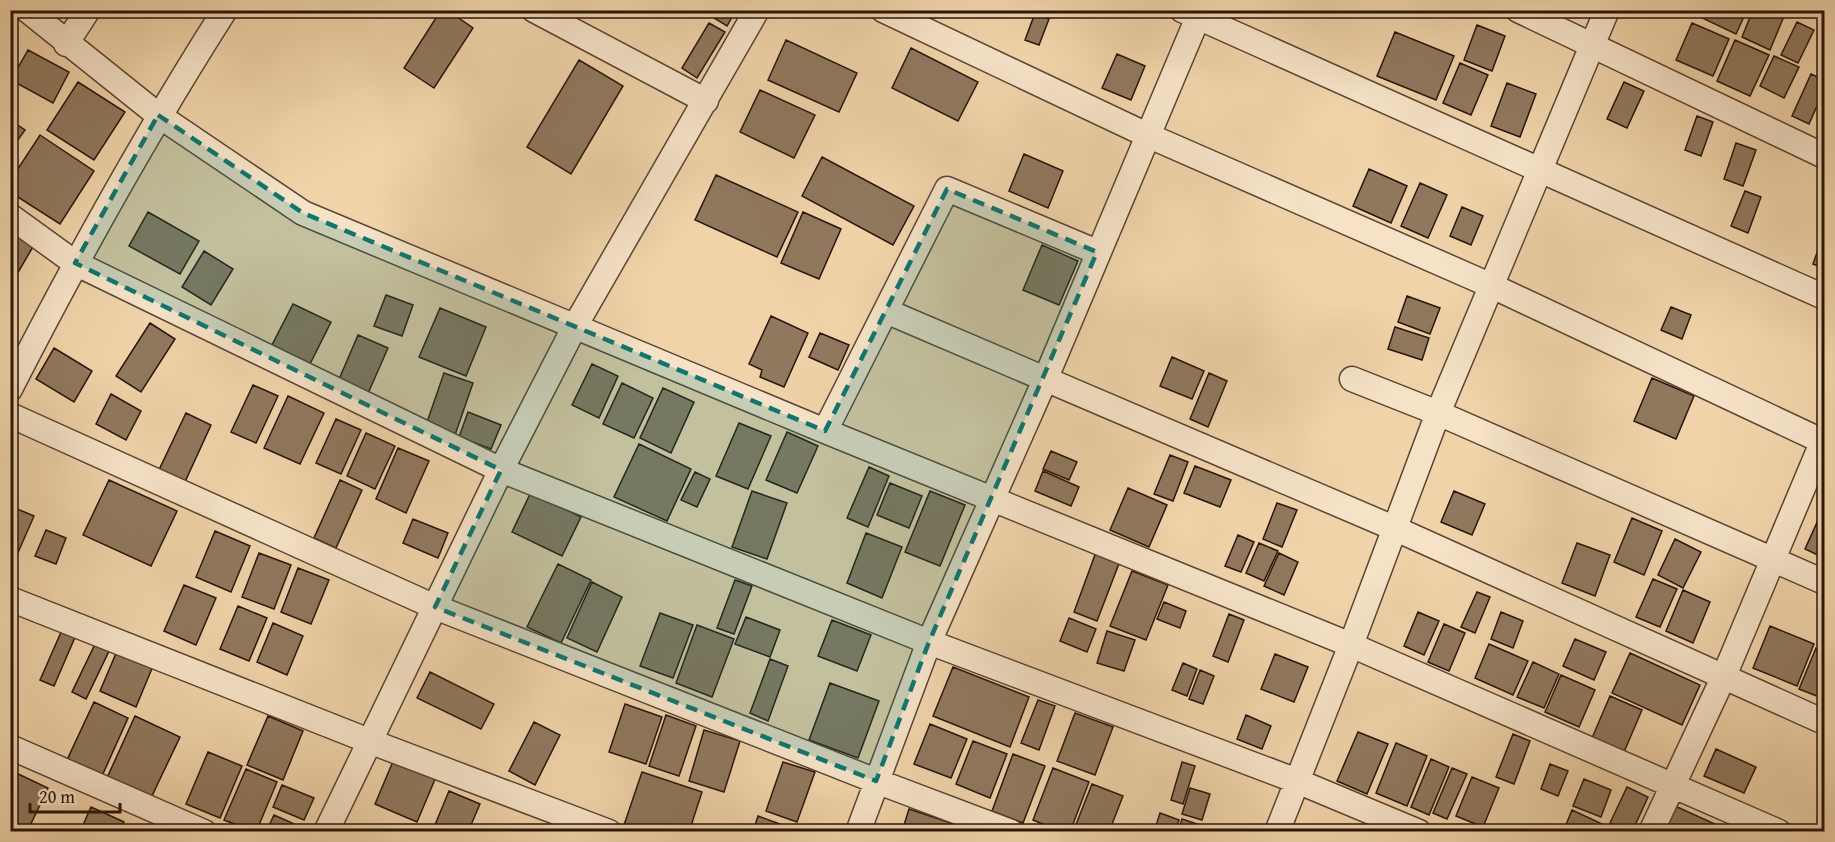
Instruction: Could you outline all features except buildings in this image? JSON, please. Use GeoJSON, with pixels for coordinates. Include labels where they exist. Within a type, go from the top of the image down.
{"type":"FeatureCollection","features":[{"type":"Feature","properties":{"kind":"street"},"geometry":{"type":"LineString","coordinates":[[27,10],[66,44],[158,115],[303,213],[825,431],[1351,645],[1672,787],[1779,831]]}},
{"type":"Feature","properties":{"kind":"street"},"geometry":{"type":"LineString","coordinates":[[66,44],[88,10]]}},
{"type":"Feature","properties":{"kind":"street"},"geometry":{"type":"LineString","coordinates":[[10,389],[75,263],[158,115],[225,10]]}},
{"type":"Feature","properties":{"kind":"street"},"geometry":{"type":"LineString","coordinates":[[534,10],[706,100]]}},
{"type":"Feature","properties":{"kind":"street"},"geometry":{"type":"LineString","coordinates":[[326,831],[501,470],[575,326],[757,10]]}},
{"type":"Feature","properties":{"kind":"street"},"geometry":{"type":"LineString","coordinates":[[883,10],[1147,135],[1492,286],[1824,441],[1724,676],[1651,831]]}},
{"type":"Feature","properties":{"kind":"street"},"geometry":{"type":"LineString","coordinates":[[1518,10],[1824,156]]}},
{"type":"Feature","properties":{"kind":"street"},"geometry":{"type":"LineString","coordinates":[[1277,831],[1396,529],[1438,413],[1607,10]]}},
{"type":"Feature","properties":{"kind":"street"},"geometry":{"type":"LineString","coordinates":[[858,831],[929,642],[1045,380],[1147,135],[1194,13],[1824,297]]}},
{"type":"Feature","properties":{"kind":"street"},"geometry":{"type":"LineString","coordinates":[[825,431],[947,189],[1097,252]]}},
{"type":"Feature","properties":{"kind":"street"},"geometry":{"type":"LineString","coordinates":[[10,216],[75,263],[501,470],[929,642],[1297,781],[1419,831]]}},
{"type":"Feature","properties":{"kind":"street"},"geometry":{"type":"LineString","coordinates":[[886,311],[1396,529],[1824,722]]}},
{"type":"Feature","properties":{"kind":"street"},"geometry":{"type":"LineString","coordinates":[[1352,379],[1438,413],[1824,582]]}},
{"type":"Feature","properties":{"kind":"street"},"geometry":{"type":"LineString","coordinates":[[10,415],[435,608],[876,782],[1011,831]]}},
{"type":"Feature","properties":{"kind":"street"},"geometry":{"type":"LineString","coordinates":[[10,599],[369,741],[609,831]]}},
{"type":"Feature","properties":{"kind":"street"},"geometry":{"type":"LineString","coordinates":[[10,747],[204,831]]}},
{"type":"Feature","properties":{"kind":"highlighted area"},"geometry":{"type":"Polygon","coordinates":[[[158,115],[303,213],[825,431],[947,189],[1097,252],[929,642],[876,781],[435,607],[501,470],[75,263],[158,115]]]}}]}
